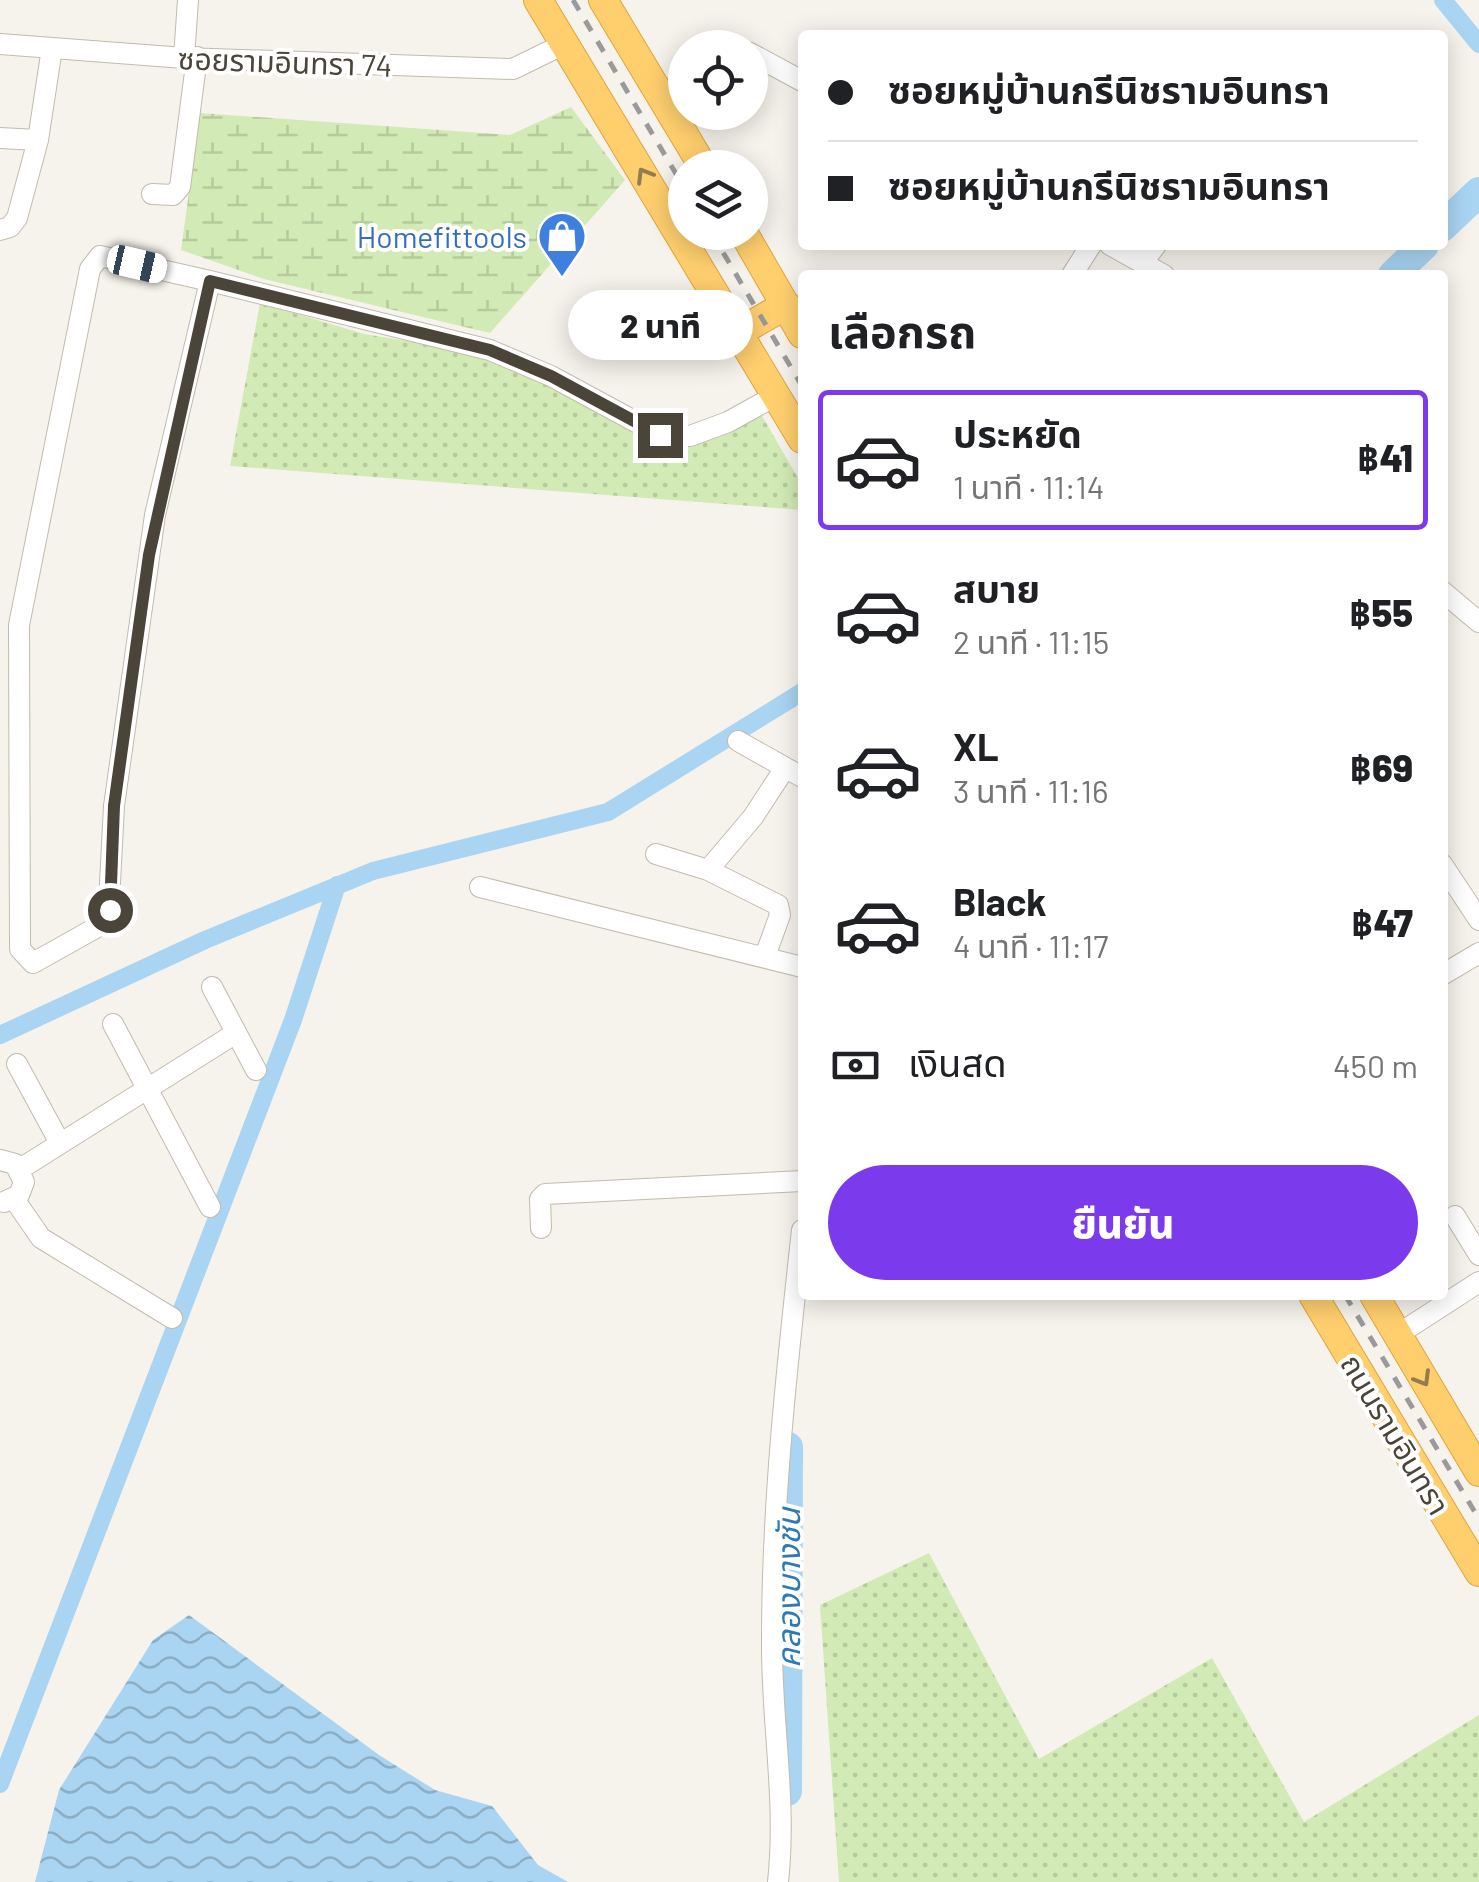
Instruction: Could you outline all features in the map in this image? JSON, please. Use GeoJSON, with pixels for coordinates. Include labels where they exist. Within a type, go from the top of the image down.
{"type":"FeatureCollection","features":[{"type":"Feature","properties":{"kind":"highway"},"geometry":{"type":"LineString","coordinates":[[538,0],[798,431]]}},
{"type":"Feature","properties":{"kind":"highway"},"geometry":{"type":"LineString","coordinates":[[603,0],[668,91]]}},
{"type":"Feature","properties":{"kind":"highway"},"geometry":{"type":"LineString","coordinates":[[753,250],[798,327]]}},
{"type":"Feature","properties":{"kind":"highway"},"geometry":{"type":"LineString","coordinates":[[740,332],[786,306]]}},
{"type":"Feature","properties":{"kind":"highway","name":"ถนนรามอินทรา"},"geometry":{"type":"LineString","coordinates":[[1316,1300],[1479,1572]]}},
{"type":"Feature","properties":{"kind":"highway","name":"ถนนรามอินทรา"},"geometry":{"type":"LineString","coordinates":[[1377,1300],[1477,1464]]}},
{"type":"Feature","properties":{"kind":"street"},"geometry":{"type":"LineString","coordinates":[[152,194],[173,195],[180,187],[190,58],[188,0]]}},
{"type":"Feature","properties":{"kind":"street","name":"ซอยรามอินทรา 74"},"geometry":{"type":"LineString","coordinates":[[0,44],[190,58],[514,69],[564,44]]}},
{"type":"Feature","properties":{"kind":"street"},"geometry":{"type":"LineString","coordinates":[[0,230],[10,227],[17,218],[38,140],[52,48]]}},
{"type":"Feature","properties":{"kind":"street"},"geometry":{"type":"LineString","coordinates":[[768,62],[798,79]]}},
{"type":"Feature","properties":{"kind":"street"},"geometry":{"type":"LineString","coordinates":[[0,138],[38,140]]}},
{"type":"Feature","properties":{"kind":"street"},"geometry":{"type":"LineString","coordinates":[[210,281],[149,555],[114,806],[108,921],[33,963],[20,950],[19,625],[90,269],[100,256],[210,281],[490,350],[551,376],[660,435],[690,436],[728,422],[777,395]]}},
{"type":"Feature","properties":{"kind":"street"},"geometry":{"type":"LineString","coordinates":[[1448,596],[1479,622]]}},
{"type":"Feature","properties":{"kind":"street"},"geometry":{"type":"LineString","coordinates":[[708,870],[794,773],[738,740]]}},
{"type":"Feature","properties":{"kind":"street"},"geometry":{"type":"LineString","coordinates":[[656,854],[708,870],[778,905],[780,915],[765,956]]}},
{"type":"Feature","properties":{"kind":"street"},"geometry":{"type":"LineString","coordinates":[[1448,873],[1479,920]]}},
{"type":"Feature","properties":{"kind":"street"},"geometry":{"type":"LineString","coordinates":[[480,888],[798,965]]}},
{"type":"Feature","properties":{"kind":"street"},"geometry":{"type":"LineString","coordinates":[[1448,972],[1479,952]]}},
{"type":"Feature","properties":{"kind":"street"},"geometry":{"type":"LineString","coordinates":[[212,988],[256,1070]]}},
{"type":"Feature","properties":{"kind":"street"},"geometry":{"type":"LineString","coordinates":[[114,1024],[210,1206]]}},
{"type":"Feature","properties":{"kind":"street"},"geometry":{"type":"LineString","coordinates":[[172,1318],[41,1238],[7,1201],[24,1182],[10,1164],[60,1143],[236,1032]]}},
{"type":"Feature","properties":{"kind":"street"},"geometry":{"type":"LineString","coordinates":[[17,1064],[60,1143]]}},
{"type":"Feature","properties":{"kind":"street"},"geometry":{"type":"LineString","coordinates":[[541,1228],[540,1200],[545,1194],[798,1182]]}},
{"type":"Feature","properties":{"kind":"street"},"geometry":{"type":"LineString","coordinates":[[1455,1216],[1479,1255]]}},
{"type":"Feature","properties":{"kind":"street"},"geometry":{"type":"LineString","coordinates":[[778,1882],[782,1781],[772,1671],[774,1546],[781,1427],[798,1268]]}},
{"type":"Feature","properties":{"kind":"street"},"geometry":{"type":"LineString","coordinates":[[1396,1334],[1479,1282]]}},
{"type":"Feature","properties":{"kind":"green space"},"geometry":{"type":"Polygon","coordinates":[[[571,107],[625,180],[490,333],[264,279],[181,250],[200,113],[510,135],[571,107]]]}},
{"type":"Feature","properties":{"kind":"green space"},"geometry":{"type":"Polygon","coordinates":[[[260,303],[364,334],[444,347],[502,363],[666,446],[708,441],[761,414],[798,478],[798,510],[230,466],[260,303]]]}},
{"type":"Feature","properties":{"kind":"green space"},"geometry":{"type":"Polygon","coordinates":[[[929,1553],[1039,1759],[1212,1658],[1304,1822],[1479,1715],[1479,1882],[839,1882],[820,1605],[929,1553]]]}},
{"type":"Feature","properties":{"kind":"water"},"geometry":{"type":"Polygon","coordinates":[[[189,1615],[379,1755],[435,1790],[492,1806],[538,1865],[568,1882],[35,1882],[59,1790],[153,1640],[189,1615]]]}},
{"type":"Feature","properties":{"kind":"waterway"},"geometry":{"type":"LineString","coordinates":[[1443,0],[1479,44]]}},
{"type":"Feature","properties":{"kind":"waterway","name":"คลองบางชัน"},"geometry":{"type":"LineString","coordinates":[[1448,221],[1479,192]]}},
{"type":"Feature","properties":{"kind":"waterway","name":"คลองบางชัน"},"geometry":{"type":"LineString","coordinates":[[1398,270],[1419,250]]}},
{"type":"Feature","properties":{"kind":"waterway"},"geometry":{"type":"LineString","coordinates":[[0,1035],[205,940],[373,871],[608,812],[798,694]]}},
{"type":"Feature","properties":{"kind":"waterway"},"geometry":{"type":"LineString","coordinates":[[0,1784],[293,1020],[337,885]]}},
{"type":"Feature","properties":{"kind":"waterway","name":"คลองบางชัน"},"geometry":{"type":"LineString","coordinates":[[787,1791],[788,1447]]}},
{"type":"Feature","properties":{"kind":"railway"},"geometry":{"type":"LineString","coordinates":[[573,0],[668,160]]}},
{"type":"Feature","properties":{"kind":"railway"},"geometry":{"type":"LineString","coordinates":[[722,250],[798,379]]}},
{"type":"Feature","properties":{"kind":"railway"},"geometry":{"type":"LineString","coordinates":[[1348,1300],[1479,1519]]}},
{"type":"Feature","properties":{"kind":"place","name":"Homefittools"},"geometry":{"type":"Point","coordinates":[562,278]}},
{"type":"Feature","properties":{"kind":"route"},"geometry":{"type":"LineString","coordinates":[[110,910],[114,806],[155,516],[210,281],[490,350],[551,376],[660,435]]}}]}
